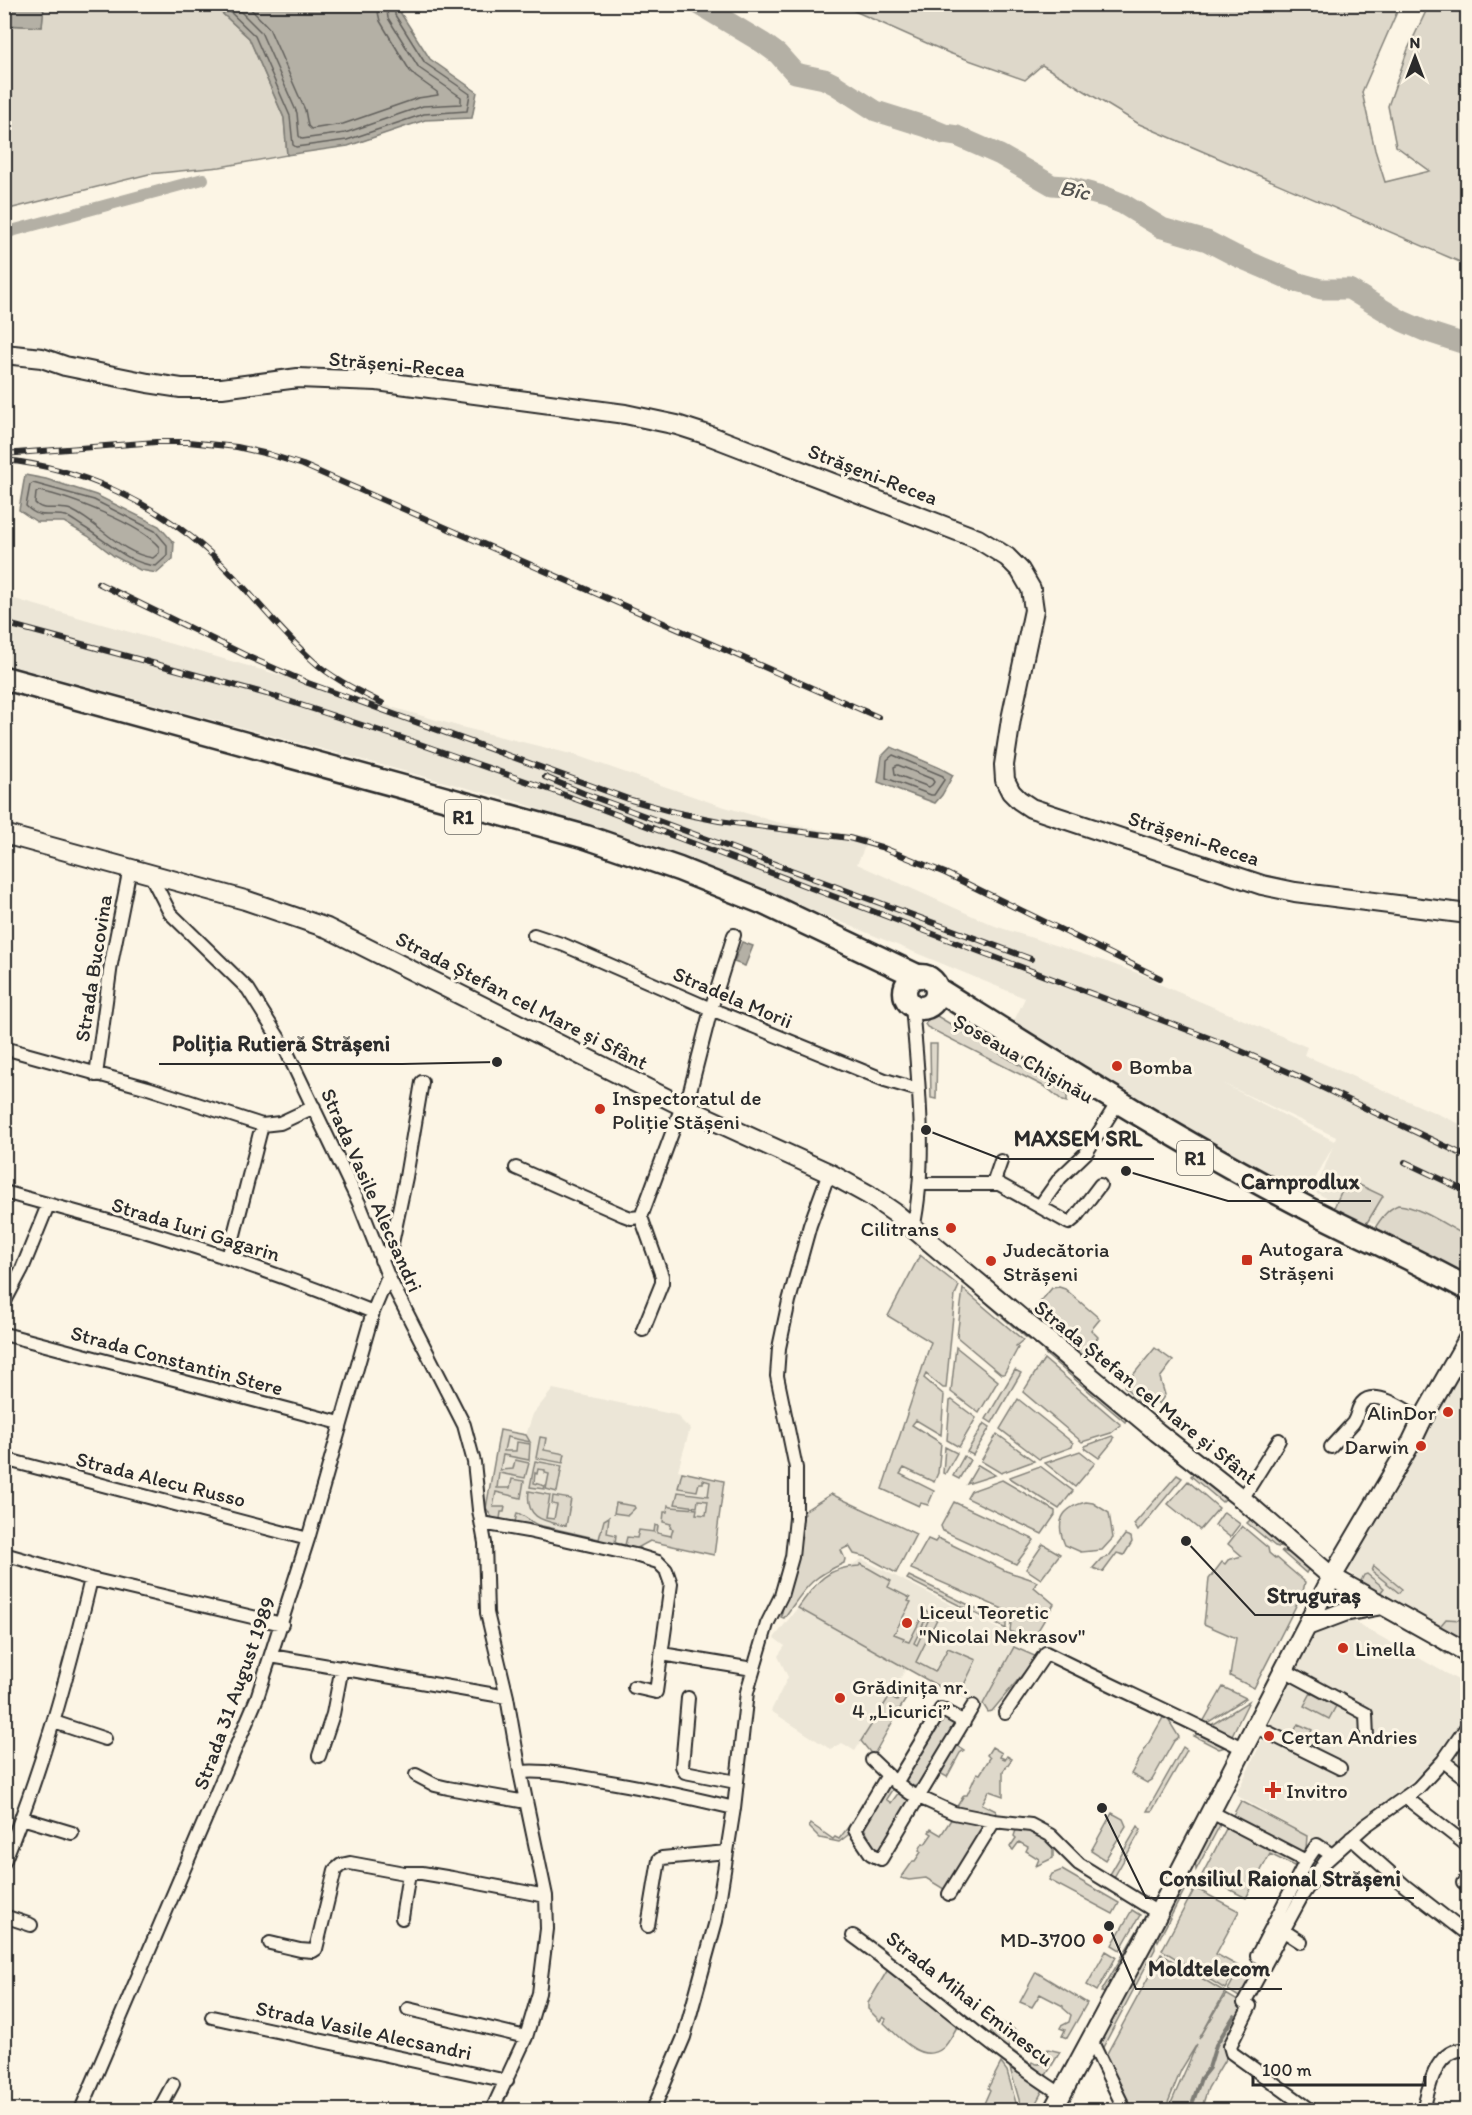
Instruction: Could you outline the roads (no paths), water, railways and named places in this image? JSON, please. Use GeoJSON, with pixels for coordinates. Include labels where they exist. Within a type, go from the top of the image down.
{"type":"FeatureCollection","features":[{"type":"Feature","properties":{"kind":"highway","name":"R1"},"geometry":{"type":"LineString","coordinates":[[4,678],[586,837],[679,869],[764,903],[878,957],[921,992]]}},
{"type":"Feature","properties":{"kind":"highway","name":"R1"},"geometry":{"type":"LineString","coordinates":[[4,693],[600,856],[767,920],[921,992]]}},
{"type":"Feature","properties":{"kind":"highway","name":"Șoseaua Chișinău"},"geometry":{"type":"LineString","coordinates":[[921,992],[1167,1143],[1299,1215],[1428,1278],[1467,1291]]}},
{"type":"Feature","properties":{"kind":"highway"},"geometry":{"type":"LineString","coordinates":[[921,992],[1185,1141],[1302,1205],[1428,1267],[1467,1291]]}},
{"type":"Feature","properties":{"kind":"main road","name":"Strășeni-Recea"},"geometry":{"type":"LineString","coordinates":[[4,354],[42,358],[65,366],[181,388],[222,388],[298,378],[377,381],[625,414],[677,424],[730,444],[978,539],[1007,557],[1020,570],[1031,589],[1034,610],[1011,719],[1004,765],[1005,780],[1018,800],[1031,808],[1262,885],[1295,892],[1467,914]]}},
{"type":"Feature","properties":{"kind":"main road","name":"Strada Ștefan cel Mare și Sfânt"},"geometry":{"type":"LineString","coordinates":[[4,834],[244,900],[327,928],[682,1106],[829,1173],[869,1195],[895,1213],[1157,1432],[1242,1499],[1332,1577],[1467,1653]]}},
{"type":"Feature","properties":{"kind":"main road","name":"Strada Mihai Eminescu"},"geometry":{"type":"LineString","coordinates":[[1057,2102],[1244,1749],[1332,1577],[1412,1441],[1467,1339]]}},
{"type":"Feature","properties":{"kind":"main road"},"geometry":{"type":"LineString","coordinates":[[1307,1626],[1344,1612],[1382,1605]]}},
{"type":"Feature","properties":{"kind":"street","name":"Strada Bucovina"},"geometry":{"type":"LineString","coordinates":[[96,1075],[111,964],[130,868]]}},
{"type":"Feature","properties":{"kind":"street","name":"Strada Vasile Alecsandri"},"geometry":{"type":"LineString","coordinates":[[150,874],[170,913],[248,989],[285,1048],[359,1203],[388,1276],[464,1425],[474,1462],[485,1543],[487,1613],[507,1696],[546,1896],[547,1929],[539,1993],[526,2037],[492,2110]]}},
{"type":"Feature","properties":{"kind":"street","name":"Stradela Morii"},"geometry":{"type":"LineString","coordinates":[[534,935],[564,945],[711,1010],[885,1080],[919,1090]]}},
{"type":"Feature","properties":{"kind":"street"},"geometry":{"type":"LineString","coordinates":[[643,1330],[662,1283],[662,1276],[640,1217],[682,1106],[690,1091],[734,935]]}},
{"type":"Feature","properties":{"kind":"street"},"geometry":{"type":"LineString","coordinates":[[913,1229],[920,1184],[921,992]]}},
{"type":"Feature","properties":{"kind":"street","name":"Strada Bucovina"},"geometry":{"type":"LineString","coordinates":[[4,1048],[148,1088],[262,1125]]}},
{"type":"Feature","properties":{"kind":"street"},"geometry":{"type":"LineString","coordinates":[[381,1260],[391,1248],[406,1178],[422,1082]]}},
{"type":"Feature","properties":{"kind":"street"},"geometry":{"type":"LineString","coordinates":[[228,1258],[262,1125],[280,1123],[314,1107]]}},
{"type":"Feature","properties":{"kind":"street"},"geometry":{"type":"LineString","coordinates":[[1040,1206],[1060,1178],[1086,1153],[1113,1110]]}},
{"type":"Feature","properties":{"kind":"street"},"geometry":{"type":"LineString","coordinates":[[993,1184],[1001,1161]]}},
{"type":"Feature","properties":{"kind":"street"},"geometry":{"type":"LineString","coordinates":[[516,1168],[623,1215],[631,1218],[640,1217]]}},
{"type":"Feature","properties":{"kind":"street"},"geometry":{"type":"LineString","coordinates":[[653,2110],[684,2037],[716,1921],[734,1808],[747,1692],[767,1624],[781,1596],[792,1557],[796,1518],[796,1468],[777,1376],[778,1348],[810,1225],[829,1173]]}},
{"type":"Feature","properties":{"kind":"street"},"geometry":{"type":"LineString","coordinates":[[920,1184],[1005,1186],[1069,1223],[1100,1185]]}},
{"type":"Feature","properties":{"kind":"street","name":"Strada Iuri Gagarin"},"geometry":{"type":"LineString","coordinates":[[4,1192],[141,1230],[228,1258],[310,1286],[373,1312]]}},
{"type":"Feature","properties":{"kind":"street"},"geometry":{"type":"LineString","coordinates":[[4,1303],[22,1269],[48,1205]]}},
{"type":"Feature","properties":{"kind":"street","name":"Strada 31 August 1989"},"geometry":{"type":"LineString","coordinates":[[81,2110],[213,1807],[257,1698],[308,1539],[373,1312],[388,1276]]}},
{"type":"Feature","properties":{"kind":"street","name":"Strada Constantin Stere"},"geometry":{"type":"LineString","coordinates":[[4,1334],[340,1423]]}},
{"type":"Feature","properties":{"kind":"street"},"geometry":{"type":"LineString","coordinates":[[1331,1447],[1355,1420],[1364,1400],[1370,1397],[1401,1407],[1422,1420]]}},
{"type":"Feature","properties":{"kind":"street"},"geometry":{"type":"LineString","coordinates":[[1242,1499],[1279,1440]]}},
{"type":"Feature","properties":{"kind":"street","name":"Strada Alecu Russo"},"geometry":{"type":"LineString","coordinates":[[4,1459],[308,1539]]}},
{"type":"Feature","properties":{"kind":"street"},"geometry":{"type":"LineString","coordinates":[[482,1523],[635,1555],[658,1562],[666,1570],[671,1584],[656,1692],[634,1687]]}},
{"type":"Feature","properties":{"kind":"street"},"geometry":{"type":"LineString","coordinates":[[4,1554],[91,1579],[282,1624]]}},
{"type":"Feature","properties":{"kind":"street"},"geometry":{"type":"LineString","coordinates":[[4,1862],[22,1818],[54,1722],[91,1579]]}},
{"type":"Feature","properties":{"kind":"street"},"geometry":{"type":"LineString","coordinates":[[1005,1713],[1046,1653],[1244,1749]]}},
{"type":"Feature","properties":{"kind":"street"},"geometry":{"type":"LineString","coordinates":[[662,1654],[753,1669]]}},
{"type":"Feature","properties":{"kind":"street"},"geometry":{"type":"LineString","coordinates":[[271,1656],[507,1696]]}},
{"type":"Feature","properties":{"kind":"street"},"geometry":{"type":"LineString","coordinates":[[319,1756],[333,1713],[342,1667]]}},
{"type":"Feature","properties":{"kind":"street"},"geometry":{"type":"LineString","coordinates":[[1284,1670],[1366,1714],[1367,1737]]}},
{"type":"Feature","properties":{"kind":"street"},"geometry":{"type":"LineString","coordinates":[[688,1698],[682,1766],[685,1772],[736,1782]]}},
{"type":"Feature","properties":{"kind":"street"},"geometry":{"type":"LineString","coordinates":[[964,1722],[942,1709],[855,1830],[871,1854],[881,1859],[964,1722],[973,1706]]}},
{"type":"Feature","properties":{"kind":"street"},"geometry":{"type":"LineString","coordinates":[[54,1722],[105,1739]]}},
{"type":"Feature","properties":{"kind":"street"},"geometry":{"type":"LineString","coordinates":[[1311,2110],[1232,2053],[1230,2046],[1266,1961],[1303,1894],[1332,1855],[1418,1788],[1443,1761],[1467,1725]]}},
{"type":"Feature","properties":{"kind":"street"},"geometry":{"type":"LineString","coordinates":[[1255,1726],[1340,1768]]}},
{"type":"Feature","properties":{"kind":"street"},"geometry":{"type":"LineString","coordinates":[[872,1760],[910,1793],[919,1795],[954,1813],[1030,1825],[1050,1835],[1078,1864],[1158,1913]]}},
{"type":"Feature","properties":{"kind":"street"},"geometry":{"type":"LineString","coordinates":[[1443,1761],[1467,1780]]}},
{"type":"Feature","properties":{"kind":"street"},"geometry":{"type":"LineString","coordinates":[[520,1772],[535,1771],[584,1777],[652,1789],[734,1808]]}},
{"type":"Feature","properties":{"kind":"street"},"geometry":{"type":"LineString","coordinates":[[416,1775],[441,1786],[526,1802]]}},
{"type":"Feature","properties":{"kind":"street"},"geometry":{"type":"LineString","coordinates":[[1406,1797],[1467,1846]]}},
{"type":"Feature","properties":{"kind":"street"},"geometry":{"type":"LineString","coordinates":[[1210,1812],[1306,1861]]}},
{"type":"Feature","properties":{"kind":"street"},"geometry":{"type":"LineString","coordinates":[[22,1818],[72,1833]]}},
{"type":"Feature","properties":{"kind":"street"},"geometry":{"type":"LineString","coordinates":[[949,1894],[994,1821]]}},
{"type":"Feature","properties":{"kind":"street"},"geometry":{"type":"LineString","coordinates":[[1351,1838],[1405,1886],[1467,1935]]}},
{"type":"Feature","properties":{"kind":"street"},"geometry":{"type":"LineString","coordinates":[[1266,1961],[1257,1956],[1306,1861],[1317,1845],[1332,1855]]}},
{"type":"Feature","properties":{"kind":"street"},"geometry":{"type":"LineString","coordinates":[[648,1926],[659,1860],[727,1851]]}},
{"type":"Feature","properties":{"kind":"street"},"geometry":{"type":"LineString","coordinates":[[270,1943],[300,1950],[313,1951],[316,1949],[335,1870],[340,1865],[350,1863],[452,1878],[546,1896]]}},
{"type":"Feature","properties":{"kind":"street"},"geometry":{"type":"LineString","coordinates":[[402,1918],[409,1873]]}},
{"type":"Feature","properties":{"kind":"street"},"geometry":{"type":"LineString","coordinates":[[4,1916],[32,1925]]}},
{"type":"Feature","properties":{"kind":"street"},"geometry":{"type":"LineString","coordinates":[[1284,1931],[1301,1942]]}},
{"type":"Feature","properties":{"kind":"street","name":"Strada Mihai Eminescu"},"geometry":{"type":"LineString","coordinates":[[853,1936],[1023,2070],[1057,2102]]}},
{"type":"Feature","properties":{"kind":"street","name":"Strada Vasile Alecsandri"},"geometry":{"type":"LineString","coordinates":[[408,2009],[526,2037]]}},
{"type":"Feature","properties":{"kind":"street","name":"Strada Vasile Alecsandri"},"geometry":{"type":"LineString","coordinates":[[212,2017],[507,2081]]}},
{"type":"Feature","properties":{"kind":"street"},"geometry":{"type":"LineString","coordinates":[[1091,2040],[1125,2110]]}},
{"type":"Feature","properties":{"kind":"street"},"geometry":{"type":"LineString","coordinates":[[1423,2110],[1428,2089],[1443,2058],[1459,2049],[1467,2050]]}},
{"type":"Feature","properties":{"kind":"street"},"geometry":{"type":"LineString","coordinates":[[159,2110],[173,2084]]}},
{"type":"Feature","properties":{"kind":"water"},"geometry":{"type":"Polygon","coordinates":[[[5,4],[44,5],[42,27],[5,25],[5,4]]]}},
{"type":"Feature","properties":{"kind":"water"},"geometry":{"type":"Polygon","coordinates":[[[213,5],[407,5],[400,12],[430,59],[477,92],[472,118],[425,120],[348,146],[287,155],[284,118],[249,38],[213,5]]]}},
{"type":"Feature","properties":{"kind":"water"},"geometry":{"type":"Polygon","coordinates":[[[25,475],[46,479],[96,495],[159,526],[174,543],[173,559],[157,573],[140,570],[114,556],[88,536],[64,522],[37,522],[19,510],[25,475]]]}},
{"type":"Feature","properties":{"kind":"water"},"geometry":{"type":"Polygon","coordinates":[[[891,747],[953,775],[935,803],[878,782],[882,756],[891,747]]]}},
{"type":"Feature","properties":{"kind":"water"},"geometry":{"type":"Polygon","coordinates":[[[742,942],[753,946],[745,966],[734,962],[742,942]]]}},
{"type":"Feature","properties":{"kind":"waterway","name":"Bîc"},"geometry":{"type":"LineString","coordinates":[[698,4],[763,43],[778,54],[795,73],[824,79],[876,111],[944,134],[957,136],[1000,155],[1052,185],[1065,186],[1106,197],[1123,204],[1162,228],[1207,241],[1296,282],[1321,289],[1349,289],[1402,321],[1468,345]]}},
{"type":"Feature","properties":{"kind":"waterway"},"geometry":{"type":"LineString","coordinates":[[4,233],[203,179]]}},
{"type":"Feature","properties":{"kind":"waterway"},"geometry":{"type":"LineString","coordinates":[[1190,2110],[1201,2078],[1209,2068],[1216,2045],[1234,2016]]}},
{"type":"Feature","properties":{"kind":"railway"},"geometry":{"type":"LineString","coordinates":[[4,454],[156,442],[188,442],[237,447],[268,454],[303,465],[878,717]]}},
{"type":"Feature","properties":{"kind":"railway"},"geometry":{"type":"LineString","coordinates":[[4,460],[60,470],[87,479],[114,490],[164,518],[209,552],[319,666],[382,703]]}},
{"type":"Feature","properties":{"kind":"railway"},"geometry":{"type":"LineString","coordinates":[[98,583],[251,658],[308,683],[631,800],[719,821],[849,838],[881,847],[945,873],[1160,978]]}},
{"type":"Feature","properties":{"kind":"railway"},"geometry":{"type":"LineString","coordinates":[[4,623],[267,694],[554,791],[1225,1044],[1468,1157]]}},
{"type":"Feature","properties":{"kind":"railway"},"geometry":{"type":"LineString","coordinates":[[545,777],[1031,959]]}},
{"type":"Feature","properties":{"kind":"railway"},"geometry":{"type":"LineString","coordinates":[[1405,1162],[1468,1192]]}},
{"type":"Feature","properties":{"kind":"place","name":"Poliția Rutieră Strășeni"},"geometry":{"type":"Point","coordinates":[497,1062]}},
{"type":"Feature","properties":{"kind":"place","name":"Bomba"},"geometry":{"type":"Point","coordinates":[1117,1066]}},
{"type":"Feature","properties":{"kind":"place","name":"Inspectoratul de Poliție Stășeni"},"geometry":{"type":"Point","coordinates":[600,1109]}},
{"type":"Feature","properties":{"kind":"place","name":"MAXSEM SRL"},"geometry":{"type":"Point","coordinates":[926,1130]}},
{"type":"Feature","properties":{"kind":"place","name":"Carnprodlux"},"geometry":{"type":"Point","coordinates":[1126,1171]}},
{"type":"Feature","properties":{"kind":"place","name":"Cilitrans"},"geometry":{"type":"Point","coordinates":[951,1228]}},
{"type":"Feature","properties":{"kind":"place","name":"Autogara Strășeni"},"geometry":{"type":"Point","coordinates":[1247,1260]}},
{"type":"Feature","properties":{"kind":"place","name":"Judecătoria Strășeni"},"geometry":{"type":"Point","coordinates":[991,1261]}},
{"type":"Feature","properties":{"kind":"place","name":"AlinDor"},"geometry":{"type":"Point","coordinates":[1448,1412]}},
{"type":"Feature","properties":{"kind":"place","name":"Darwin"},"geometry":{"type":"Point","coordinates":[1421,1446]}},
{"type":"Feature","properties":{"kind":"place","name":"Struguraș"},"geometry":{"type":"Point","coordinates":[1186,1541]}},
{"type":"Feature","properties":{"kind":"place","name":"Liceul Teoretic \"Nicolai Nekrasov\""},"geometry":{"type":"Point","coordinates":[907,1623]}},
{"type":"Feature","properties":{"kind":"place","name":"Linella"},"geometry":{"type":"Point","coordinates":[1343,1648]}},
{"type":"Feature","properties":{"kind":"place","name":"Grădinița nr. 4 „Licurici”"},"geometry":{"type":"Point","coordinates":[840,1698]}},
{"type":"Feature","properties":{"kind":"place","name":"Certan Andries"},"geometry":{"type":"Point","coordinates":[1269,1736]}},
{"type":"Feature","properties":{"kind":"place","name":"Invitro"},"geometry":{"type":"Point","coordinates":[1273,1790]}},
{"type":"Feature","properties":{"kind":"place","name":"Consiliul Raional Strășeni"},"geometry":{"type":"Point","coordinates":[1102,1808]}},
{"type":"Feature","properties":{"kind":"place","name":"Moldtelecom"},"geometry":{"type":"Point","coordinates":[1109,1926]}},
{"type":"Feature","properties":{"kind":"place","name":"MD-3700"},"geometry":{"type":"Point","coordinates":[1098,1939]}}]}
